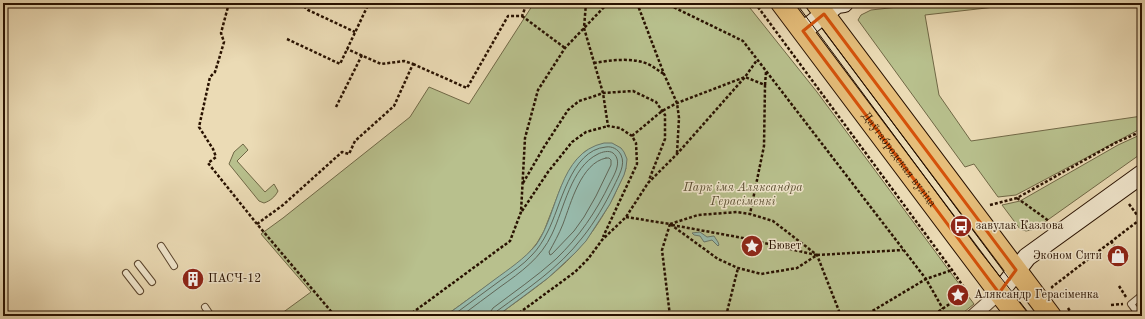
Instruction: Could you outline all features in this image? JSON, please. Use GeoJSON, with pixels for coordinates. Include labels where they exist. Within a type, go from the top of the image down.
{"type":"FeatureCollection","features":[{"type":"Feature","properties":{"kind":"main road","name":"Даўгабродская вуліца"},"geometry":{"type":"LineString","coordinates":[[781,3],[1017,316]]}},
{"type":"Feature","properties":{"kind":"main road"},"geometry":{"type":"LineString","coordinates":[[803,31],[820,8],[844,3]]}},
{"type":"Feature","properties":{"kind":"main road"},"geometry":{"type":"LineString","coordinates":[[820,8],[1051,316]]}},
{"type":"Feature","properties":{"kind":"main road"},"geometry":{"type":"LineString","coordinates":[[999,293],[1026,257],[1142,174]]}},
{"type":"Feature","properties":{"kind":"street"},"geometry":{"type":"LineString","coordinates":[[973,316],[999,293]]}},
{"type":"Feature","properties":{"kind":"lane"},"geometry":{"type":"LineString","coordinates":[[161,246],[174,266]]}},
{"type":"Feature","properties":{"kind":"lane"},"geometry":{"type":"LineString","coordinates":[[138,264],[152,282]]}},
{"type":"Feature","properties":{"kind":"lane"},"geometry":{"type":"LineString","coordinates":[[126,273],[140,291]]}},
{"type":"Feature","properties":{"kind":"lane"},"geometry":{"type":"LineString","coordinates":[[1140,316],[1131,304],[1142,295]]}},
{"type":"Feature","properties":{"kind":"lane"},"geometry":{"type":"LineString","coordinates":[[204,307],[211,316]]}},
{"type":"Feature","properties":{"kind":"path"},"geometry":{"type":"LineString","coordinates":[[229,3],[221,33],[224,42],[215,72],[210,77],[198,127],[213,149],[216,157],[208,163],[256,224],[335,316]]}},
{"type":"Feature","properties":{"kind":"path"},"geometry":{"type":"LineString","coordinates":[[300,3],[308,10],[355,32]]}},
{"type":"Feature","properties":{"kind":"path"},"geometry":{"type":"LineString","coordinates":[[286,39],[340,64],[369,3]]}},
{"type":"Feature","properties":{"kind":"path"},"geometry":{"type":"LineString","coordinates":[[522,16],[527,3]]}},
{"type":"Feature","properties":{"kind":"path"},"geometry":{"type":"LineString","coordinates":[[586,3],[584,28],[603,93],[608,126]]}},
{"type":"Feature","properties":{"kind":"path"},"geometry":{"type":"LineString","coordinates":[[521,212],[525,138],[538,90],[565,48],[606,5],[612,3]]}},
{"type":"Feature","properties":{"kind":"path"},"geometry":{"type":"LineString","coordinates":[[637,3],[664,74],[677,103],[679,118],[677,154]]}},
{"type":"Feature","properties":{"kind":"path"},"geometry":{"type":"LineString","coordinates":[[665,3],[743,41],[926,279],[943,309]]}},
{"type":"Feature","properties":{"kind":"path"},"geometry":{"type":"LineString","coordinates":[[755,3],[967,292],[932,316]]}},
{"type":"Feature","properties":{"kind":"path"},"geometry":{"type":"LineString","coordinates":[[347,49],[381,64],[404,61],[467,88],[508,16],[522,16],[565,48]]}},
{"type":"Feature","properties":{"kind":"path"},"geometry":{"type":"LineString","coordinates":[[336,106],[362,55]]}},
{"type":"Feature","properties":{"kind":"path"},"geometry":{"type":"LineString","coordinates":[[594,63],[610,60],[631,60],[649,64],[664,74]]}},
{"type":"Feature","properties":{"kind":"path"},"geometry":{"type":"LineString","coordinates":[[515,316],[575,272],[588,259],[602,240],[626,216],[648,183],[677,154],[745,77],[757,60]]}},
{"type":"Feature","properties":{"kind":"path"},"geometry":{"type":"LineString","coordinates":[[256,224],[283,205],[342,152],[348,154],[355,141],[394,106],[413,64]]}},
{"type":"Feature","properties":{"kind":"path"},"geometry":{"type":"LineString","coordinates":[[750,214],[764,146],[766,72]]}},
{"type":"Feature","properties":{"kind":"path"},"geometry":{"type":"LineString","coordinates":[[632,136],[662,111],[677,103],[745,77],[765,85]]}},
{"type":"Feature","properties":{"kind":"path"},"geometry":{"type":"LineString","coordinates":[[522,184],[568,110],[579,102],[603,93],[634,91],[656,102],[665,115],[665,139],[648,183]]}},
{"type":"Feature","properties":{"kind":"path"},"geometry":{"type":"LineString","coordinates":[[408,316],[510,241],[521,212],[548,172],[572,142],[586,132],[608,126],[620,128],[632,136],[636,143],[637,164],[602,240]]}},
{"type":"Feature","properties":{"kind":"path"},"geometry":{"type":"LineString","coordinates":[[985,206],[1017,198],[1115,143],[1142,131]]}},
{"type":"Feature","properties":{"kind":"path"},"geometry":{"type":"LineString","coordinates":[[1017,198],[1063,231]]}},
{"type":"Feature","properties":{"kind":"path"},"geometry":{"type":"LineString","coordinates":[[670,224],[698,215],[737,212],[750,214],[773,221],[817,255],[841,316]]}},
{"type":"Feature","properties":{"kind":"path"},"geometry":{"type":"LineString","coordinates":[[626,216],[743,238],[817,255],[903,250]]}},
{"type":"Feature","properties":{"kind":"path"},"geometry":{"type":"LineString","coordinates":[[1052,286],[1142,218]]}},
{"type":"Feature","properties":{"kind":"path"},"geometry":{"type":"LineString","coordinates":[[670,224],[718,259],[738,268],[761,274],[797,268],[817,255]]}},
{"type":"Feature","properties":{"kind":"path"},"geometry":{"type":"LineString","coordinates":[[670,224],[662,250],[670,316]]}},
{"type":"Feature","properties":{"kind":"path"},"geometry":{"type":"LineString","coordinates":[[1111,241],[1116,249]]}},
{"type":"Feature","properties":{"kind":"path"},"geometry":{"type":"LineString","coordinates":[[726,316],[738,268]]}},
{"type":"Feature","properties":{"kind":"path"},"geometry":{"type":"LineString","coordinates":[[864,316],[926,279],[952,270]]}},
{"type":"Feature","properties":{"kind":"path"},"geometry":{"type":"LineString","coordinates":[[1073,316],[1077,313]]}},
{"type":"Feature","properties":{"kind":"highlighted area"},"geometry":{"type":"Polygon","coordinates":[[[824,14],[1016,270],[999,293],[803,31],[824,14]]]}},
{"type":"Feature","properties":{"kind":"green space","name":"Парк імя Аляксандра Герасіменкі"},"geometry":{"type":"Polygon","coordinates":[[[534,3],[746,3],[817,92],[974,304],[959,316],[497,316],[544,281],[577,251],[590,235],[614,196],[626,168],[587,150],[575,162],[561,187],[544,231],[528,254],[517,264],[445,316],[278,316],[311,292],[261,234],[410,117],[429,87],[469,104],[534,3]]]}},
{"type":"Feature","properties":{"kind":"green space"},"geometry":{"type":"Polygon","coordinates":[[[934,3],[1030,3],[925,15],[939,95],[971,141],[1142,116],[1142,128],[1016,195],[998,197],[974,164],[965,167],[858,20],[861,15],[871,10],[934,3]]]}},
{"type":"Feature","properties":{"kind":"green space"},"geometry":{"type":"Polygon","coordinates":[[[1142,134],[1142,153],[1035,229],[1026,231],[1020,229],[1002,205],[1020,201],[1118,145],[1142,134]]]}},
{"type":"Feature","properties":{"kind":"green space"},"geometry":{"type":"Polygon","coordinates":[[[243,144],[248,150],[237,161],[265,192],[274,184],[278,191],[272,198],[264,203],[259,201],[229,164],[234,152],[243,144]]]}},
{"type":"Feature","properties":{"kind":"water"},"geometry":{"type":"Polygon","coordinates":[[[604,143],[612,143],[621,148],[627,159],[626,168],[610,204],[586,241],[575,253],[548,278],[497,316],[445,316],[511,268],[536,245],[544,232],[568,171],[577,159],[589,149],[604,143]]]}},
{"type":"Feature","properties":{"kind":"water"},"geometry":{"type":"Polygon","coordinates":[[[700,232],[707,237],[714,236],[719,245],[718,246],[712,240],[704,242],[700,236],[692,233],[700,232]]]}},
{"type":"Feature","properties":{"kind":"tram line"},"geometry":{"type":"LineString","coordinates":[[796,3],[979,250],[1031,316]]}},
{"type":"Feature","properties":{"kind":"tram line"},"geometry":{"type":"LineString","coordinates":[[822,28],[1010,280]]}},
{"type":"Feature","properties":{"kind":"place","name":"завулак Казлова"},"geometry":{"type":"Point","coordinates":[961,226]}},
{"type":"Feature","properties":{"kind":"place","name":"Бювет"},"geometry":{"type":"Point","coordinates":[752,246]}},
{"type":"Feature","properties":{"kind":"place","name":"Эконом Сити"},"geometry":{"type":"Point","coordinates":[1118,256]}},
{"type":"Feature","properties":{"kind":"place","name":"ПАСЧ-12"},"geometry":{"type":"Point","coordinates":[193,279]}},
{"type":"Feature","properties":{"kind":"place","name":"Аляксандр Герасіменка"},"geometry":{"type":"Point","coordinates":[958,295]}}]}
